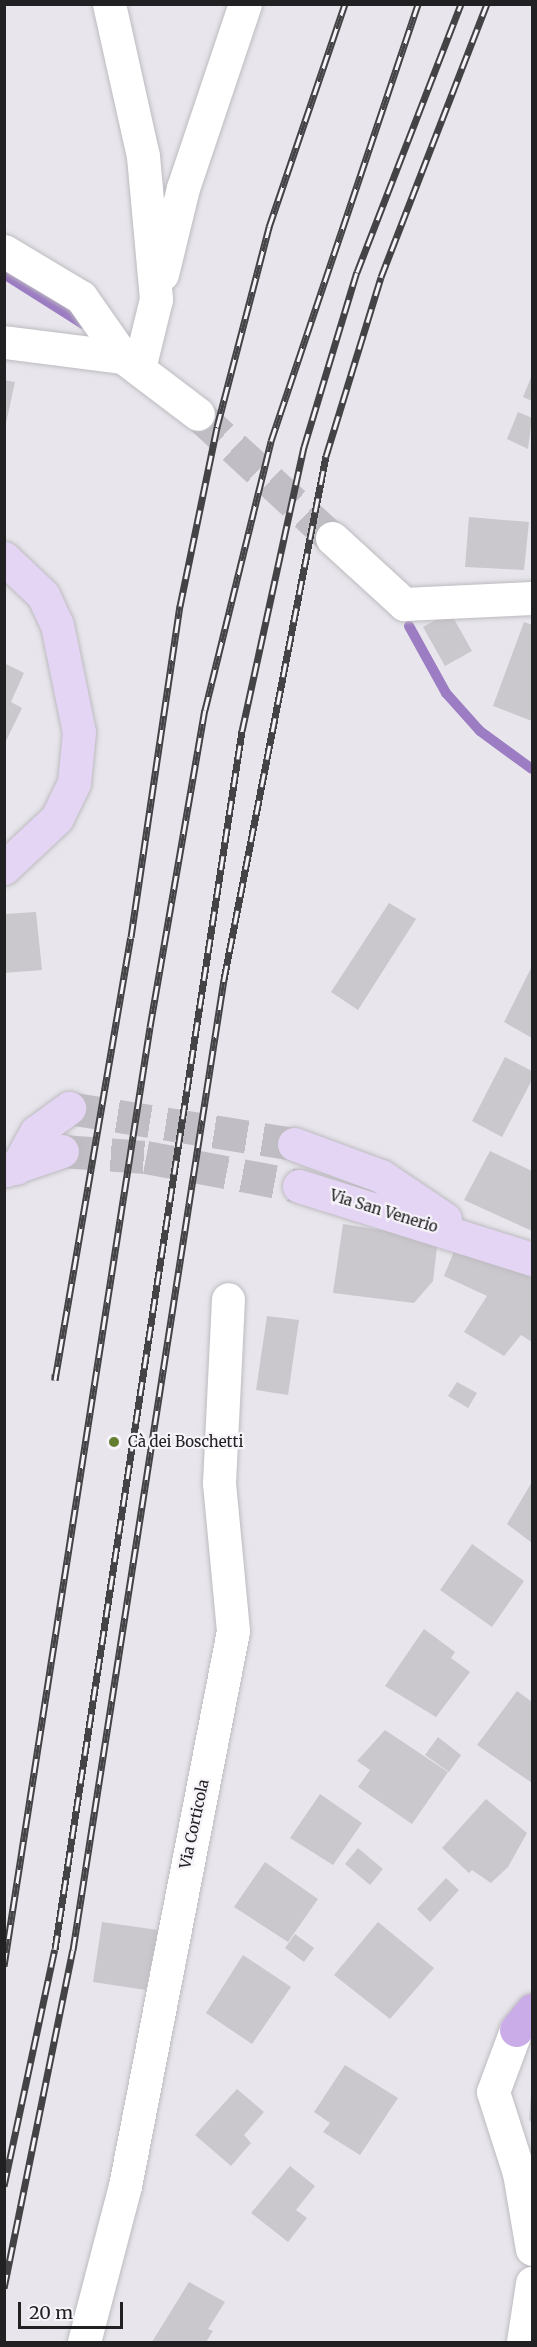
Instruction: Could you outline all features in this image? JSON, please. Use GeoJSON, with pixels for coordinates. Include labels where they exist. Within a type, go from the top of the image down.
{"type":"FeatureCollection","features":[{"type":"Feature","properties":{"kind":"street"},"geometry":{"type":"LineString","coordinates":[[109,4],[143,156],[156,299]]}},
{"type":"Feature","properties":{"kind":"street"},"geometry":{"type":"LineString","coordinates":[[131,362],[156,299],[183,188],[245,4]]}},
{"type":"Feature","properties":{"kind":"street"},"geometry":{"type":"LineString","coordinates":[[4,251],[81,297],[131,362],[198,414]]}},
{"type":"Feature","properties":{"kind":"street"},"geometry":{"type":"LineString","coordinates":[[4,342],[131,362]]}},
{"type":"Feature","properties":{"kind":"street"},"geometry":{"type":"LineString","coordinates":[[332,538],[404,604],[532,598]]}},
{"type":"Feature","properties":{"kind":"street"},"geometry":{"type":"LineString","coordinates":[[4,558],[44,596],[57,625],[79,732],[74,783],[57,818],[4,868]]}},
{"type":"Feature","properties":{"kind":"street"},"geometry":{"type":"LineString","coordinates":[[10,1169],[36,1132],[69,1108]]}},
{"type":"Feature","properties":{"kind":"street","name":"Via San Venerio"},"geometry":{"type":"LineString","coordinates":[[294,1144],[381,1176],[468,1235]]}},
{"type":"Feature","properties":{"kind":"street"},"geometry":{"type":"LineString","coordinates":[[10,1169],[62,1151]]}},
{"type":"Feature","properties":{"kind":"street","name":"Via San Venerio"},"geometry":{"type":"LineString","coordinates":[[299,1186],[468,1235],[532,1259]]}},
{"type":"Feature","properties":{"kind":"street","name":"Via Corticola"},"geometry":{"type":"LineString","coordinates":[[84,2343],[125,2186],[233,1631],[219,1483],[228,1299]]}},
{"type":"Feature","properties":{"kind":"street"},"geometry":{"type":"LineString","coordinates":[[524,2020],[493,2092],[519,2173],[532,2249]]}},
{"type":"Feature","properties":{"kind":"street"},"geometry":{"type":"LineString","coordinates":[[523,2343],[532,2283]]}},
{"type":"Feature","properties":{"kind":"building"},"geometry":{"type":"Polygon","coordinates":[[[532,375],[532,401],[523,397],[532,375]]]}},
{"type":"Feature","properties":{"kind":"building"},"geometry":{"type":"Polygon","coordinates":[[[4,380],[15,382],[6,423],[4,422],[4,380]]]}},
{"type":"Feature","properties":{"kind":"building"},"geometry":{"type":"Polygon","coordinates":[[[518,412],[532,418],[528,449],[507,439],[518,412]]]}},
{"type":"Feature","properties":{"kind":"building"},"geometry":{"type":"Polygon","coordinates":[[[469,517],[529,522],[524,570],[465,567],[469,517]]]}},
{"type":"Feature","properties":{"kind":"building"},"geometry":{"type":"Polygon","coordinates":[[[450,612],[472,651],[445,666],[423,627],[450,612]]]}},
{"type":"Feature","properties":{"kind":"building"},"geometry":{"type":"Polygon","coordinates":[[[524,622],[532,625],[532,721],[493,706],[524,622]]]}},
{"type":"Feature","properties":{"kind":"building"},"geometry":{"type":"Polygon","coordinates":[[[4,663],[24,673],[11,702],[22,708],[4,745],[4,663]]]}},
{"type":"Feature","properties":{"kind":"building"},"geometry":{"type":"Polygon","coordinates":[[[389,903],[416,919],[358,1010],[331,992],[389,903]]]}},
{"type":"Feature","properties":{"kind":"building"},"geometry":{"type":"Polygon","coordinates":[[[36,912],[42,970],[4,973],[4,914],[36,912]]]}},
{"type":"Feature","properties":{"kind":"building"},"geometry":{"type":"Polygon","coordinates":[[[532,966],[532,1038],[504,1022],[532,966]]]}},
{"type":"Feature","properties":{"kind":"building"},"geometry":{"type":"Polygon","coordinates":[[[505,1057],[532,1071],[532,1080],[502,1137],[472,1121],[505,1057]]]}},
{"type":"Feature","properties":{"kind":"building"},"geometry":{"type":"Polygon","coordinates":[[[490,1151],[532,1171],[532,1231],[464,1200],[490,1151]]]}},
{"type":"Feature","properties":{"kind":"building"},"geometry":{"type":"Polygon","coordinates":[[[343,1224],[438,1239],[433,1281],[414,1303],[333,1293],[343,1224]]]}},
{"type":"Feature","properties":{"kind":"building"},"geometry":{"type":"Polygon","coordinates":[[[457,1244],[532,1278],[532,1342],[521,1335],[504,1356],[464,1332],[487,1296],[444,1276],[457,1244]]]}},
{"type":"Feature","properties":{"kind":"building"},"geometry":{"type":"Polygon","coordinates":[[[267,1316],[299,1320],[288,1395],[256,1390],[267,1316]]]}},
{"type":"Feature","properties":{"kind":"building"},"geometry":{"type":"Polygon","coordinates":[[[457,1382],[477,1393],[468,1408],[448,1396],[457,1382]]]}},
{"type":"Feature","properties":{"kind":"building"},"geometry":{"type":"Polygon","coordinates":[[[532,1482],[532,1543],[507,1524],[532,1482]]]}},
{"type":"Feature","properties":{"kind":"building"},"geometry":{"type":"Polygon","coordinates":[[[472,1544],[524,1581],[492,1627],[440,1590],[472,1544]]]}},
{"type":"Feature","properties":{"kind":"building"},"geometry":{"type":"Polygon","coordinates":[[[424,1629],[455,1652],[451,1658],[470,1672],[436,1717],[385,1686],[424,1629]]]}},
{"type":"Feature","properties":{"kind":"building"},"geometry":{"type":"Polygon","coordinates":[[[517,1691],[532,1702],[532,1783],[477,1745],[517,1691]]]}},
{"type":"Feature","properties":{"kind":"building"},"geometry":{"type":"Polygon","coordinates":[[[385,1730],[448,1772],[412,1824],[358,1787],[370,1770],[357,1761],[385,1730]]]}},
{"type":"Feature","properties":{"kind":"building"},"geometry":{"type":"Polygon","coordinates":[[[438,1737],[461,1755],[449,1772],[425,1755],[438,1737]]]}},
{"type":"Feature","properties":{"kind":"building"},"geometry":{"type":"Polygon","coordinates":[[[320,1794],[362,1823],[333,1865],[290,1838],[320,1794]]]}},
{"type":"Feature","properties":{"kind":"building"},"geometry":{"type":"Polygon","coordinates":[[[486,1799],[527,1833],[508,1867],[491,1883],[472,1870],[469,1873],[442,1848],[486,1799]]]}},
{"type":"Feature","properties":{"kind":"building"},"geometry":{"type":"Polygon","coordinates":[[[358,1848],[383,1869],[370,1885],[345,1864],[358,1848]]]}},
{"type":"Feature","properties":{"kind":"building"},"geometry":{"type":"Polygon","coordinates":[[[265,1862],[318,1899],[288,1942],[234,1907],[265,1862]]]}},
{"type":"Feature","properties":{"kind":"building"},"geometry":{"type":"Polygon","coordinates":[[[446,1878],[459,1890],[430,1922],[417,1909],[446,1878]]]}},
{"type":"Feature","properties":{"kind":"building"},"geometry":{"type":"Polygon","coordinates":[[[102,1922],[158,1930],[146,1990],[93,1982],[102,1922]]]}},
{"type":"Feature","properties":{"kind":"building"},"geometry":{"type":"Polygon","coordinates":[[[378,1922],[434,1968],[390,2019],[334,1975],[378,1922]]]}},
{"type":"Feature","properties":{"kind":"building"},"geometry":{"type":"Polygon","coordinates":[[[295,1934],[314,1948],[304,1962],[285,1948],[295,1934]]]}},
{"type":"Feature","properties":{"kind":"building"},"geometry":{"type":"Polygon","coordinates":[[[243,1955],[291,1987],[252,2044],[206,2013],[243,1955]]]}},
{"type":"Feature","properties":{"kind":"building"},"geometry":{"type":"Polygon","coordinates":[[[345,2065],[398,2098],[360,2155],[323,2132],[330,2123],[314,2112],[345,2065]]]}},
{"type":"Feature","properties":{"kind":"building"},"geometry":{"type":"Polygon","coordinates":[[[532,2079],[532,2123],[529,2120],[532,2079]]]}},
{"type":"Feature","properties":{"kind":"building"},"geometry":{"type":"Polygon","coordinates":[[[237,2089],[264,2112],[244,2135],[251,2143],[231,2166],[195,2135],[237,2089]]]}},
{"type":"Feature","properties":{"kind":"building"},"geometry":{"type":"Polygon","coordinates":[[[290,2166],[315,2186],[296,2210],[307,2218],[288,2242],[251,2213],[290,2166]]]}},
{"type":"Feature","properties":{"kind":"building"},"geometry":{"type":"Polygon","coordinates":[[[189,2282],[225,2302],[208,2329],[213,2331],[206,2342],[152,2342],[189,2282]]]}},
{"type":"Feature","properties":{"kind":"waterway"},"geometry":{"type":"LineString","coordinates":[[4,274],[83,324]]}},
{"type":"Feature","properties":{"kind":"waterway"},"geometry":{"type":"LineString","coordinates":[[409,626],[446,693],[480,731],[532,769]]}},
{"type":"Feature","properties":{"kind":"tunnel"},"geometry":{"type":"LineString","coordinates":[[198,414],[332,538]]}},
{"type":"Feature","properties":{"kind":"tunnel"},"geometry":{"type":"LineString","coordinates":[[69,1108],[294,1144]]}},
{"type":"Feature","properties":{"kind":"tunnel"},"geometry":{"type":"LineString","coordinates":[[62,1151],[146,1157],[299,1186]]}},
{"type":"Feature","properties":{"kind":"railway"},"geometry":{"type":"LineString","coordinates":[[55,1374],[55,1380],[131,937],[180,606],[217,427],[269,227],[345,4]]}},
{"type":"Feature","properties":{"kind":"railway"},"geometry":{"type":"LineString","coordinates":[[4,1966],[150,1027],[205,710],[271,441],[418,4]]}},
{"type":"Feature","properties":{"kind":"railway"},"geometry":{"type":"LineString","coordinates":[[4,2186],[55,1949],[242,731],[304,447],[357,272],[461,4]]}},
{"type":"Feature","properties":{"kind":"railway"},"geometry":{"type":"LineString","coordinates":[[4,2288],[73,1950],[224,979],[326,456],[381,277],[487,4]]}},
{"type":"Feature","properties":{"kind":"place","name":"Cà dei Boschetti"},"geometry":{"type":"Point","coordinates":[114,1442]}}]}
